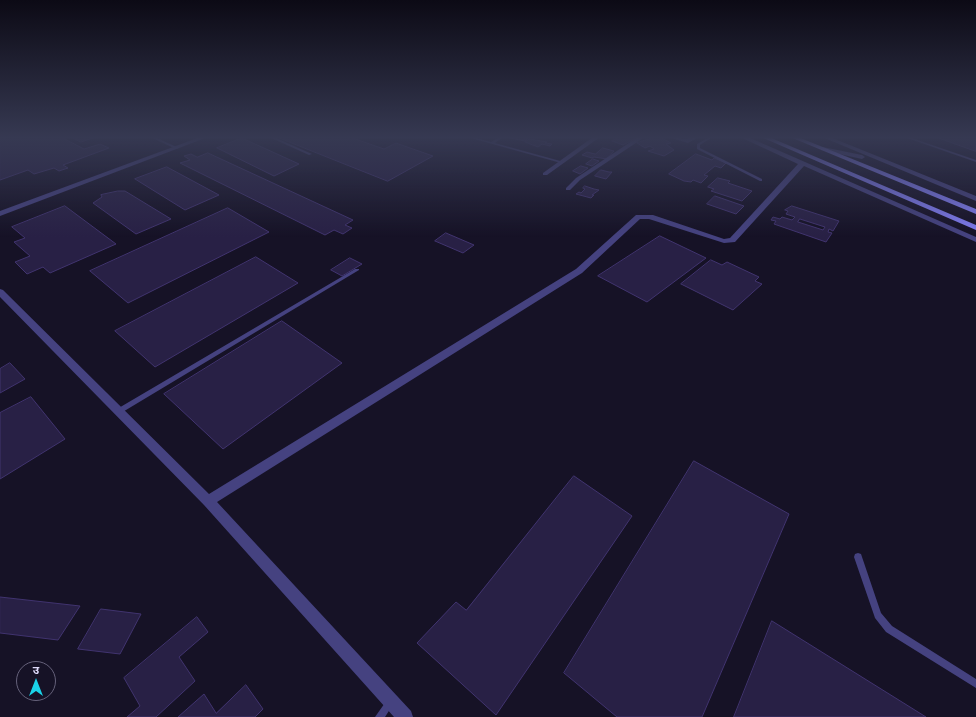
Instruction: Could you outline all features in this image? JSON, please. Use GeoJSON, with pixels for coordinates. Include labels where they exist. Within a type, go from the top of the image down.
{"type":"FeatureCollection","features":[{"type":"Feature","properties":{"kind":"main road"},"geometry":{"type":"LineString","coordinates":[[842,170],[976,228]]}},
{"type":"Feature","properties":{"kind":"main road"},"geometry":{"type":"LineString","coordinates":[[874,170],[976,212]]}},
{"type":"Feature","properties":{"kind":"street"},"geometry":{"type":"LineString","coordinates":[[0,214],[117,170]]}},
{"type":"Feature","properties":{"kind":"street"},"geometry":{"type":"LineString","coordinates":[[545,174],[550,170]]}},
{"type":"Feature","properties":{"kind":"street"},"geometry":{"type":"LineString","coordinates":[[568,189],[592,170]]}},
{"type":"Feature","properties":{"kind":"street"},"geometry":{"type":"LineString","coordinates":[[208,501],[579,270],[635,219],[639,217],[650,217],[724,241],[732,240],[796,170]]}},
{"type":"Feature","properties":{"kind":"street"},"geometry":{"type":"LineString","coordinates":[[817,170],[976,240]]}},
{"type":"Feature","properties":{"kind":"street"},"geometry":{"type":"LineString","coordinates":[[906,170],[976,199]]}},
{"type":"Feature","properties":{"kind":"street"},"geometry":{"type":"LineString","coordinates":[[0,292],[208,501],[405,717]]}},
{"type":"Feature","properties":{"kind":"lane"},"geometry":{"type":"LineString","coordinates":[[742,170],[761,180]]}},
{"type":"Feature","properties":{"kind":"lane"},"geometry":{"type":"LineString","coordinates":[[118,411],[358,270]]}},
{"type":"Feature","properties":{"kind":"lane"},"geometry":{"type":"LineString","coordinates":[[858,557],[878,615],[890,628],[976,684]]}},
{"type":"Feature","properties":{"kind":"lane"},"geometry":{"type":"LineString","coordinates":[[380,717],[391,702]]}},
{"type":"Feature","properties":{"kind":"building"},"geometry":{"type":"Polygon","coordinates":[[[0,170],[27,170],[0,180],[0,170]]]}},
{"type":"Feature","properties":{"kind":"building"},"geometry":{"type":"Polygon","coordinates":[[[29,170],[46,170],[34,174],[29,170]]]}},
{"type":"Feature","properties":{"kind":"building"},"geometry":{"type":"Polygon","coordinates":[[[158,170],[173,170],[219,195],[185,210],[135,179],[158,170]]]}},
{"type":"Feature","properties":{"kind":"building"},"geometry":{"type":"Polygon","coordinates":[[[195,170],[246,170],[353,220],[345,225],[352,228],[343,234],[334,230],[325,235],[195,170]]]}},
{"type":"Feature","properties":{"kind":"building"},"geometry":{"type":"Polygon","coordinates":[[[263,170],[286,170],[274,176],[263,170]]]}},
{"type":"Feature","properties":{"kind":"building"},"geometry":{"type":"Polygon","coordinates":[[[361,170],[407,170],[388,181],[361,170]]]}},
{"type":"Feature","properties":{"kind":"building"},"geometry":{"type":"Polygon","coordinates":[[[574,170],[585,170],[580,174],[574,170]]]}},
{"type":"Feature","properties":{"kind":"building"},"geometry":{"type":"Polygon","coordinates":[[[601,170],[612,172],[606,179],[595,176],[601,170]]]}},
{"type":"Feature","properties":{"kind":"building"},"geometry":{"type":"Polygon","coordinates":[[[674,170],[710,170],[704,175],[708,176],[701,183],[693,180],[691,182],[684,181],[669,174],[674,170]]]}},
{"type":"Feature","properties":{"kind":"building"},"geometry":{"type":"Polygon","coordinates":[[[718,178],[730,181],[728,183],[752,191],[742,201],[711,191],[714,189],[708,187],[718,178]]]}},
{"type":"Feature","properties":{"kind":"building"},"geometry":{"type":"Polygon","coordinates":[[[585,186],[599,190],[592,195],[594,195],[591,198],[576,194],[579,192],[581,193],[585,189],[583,188],[585,186]]]}},
{"type":"Feature","properties":{"kind":"building"},"geometry":{"type":"Polygon","coordinates":[[[125,191],[171,219],[136,234],[93,203],[102,197],[101,195],[125,191]]]}},
{"type":"Feature","properties":{"kind":"building"},"geometry":{"type":"Polygon","coordinates":[[[715,196],[744,206],[736,214],[707,204],[715,196]]]}},
{"type":"Feature","properties":{"kind":"building"},"geometry":{"type":"Polygon","coordinates":[[[65,206],[116,244],[50,273],[43,267],[27,274],[15,262],[30,256],[14,242],[25,238],[12,227],[65,206]]]}},
{"type":"Feature","properties":{"kind":"building"},"geometry":{"type":"Polygon","coordinates":[[[792,206],[839,221],[833,231],[829,229],[828,232],[832,233],[826,242],[774,224],[776,221],[771,220],[773,217],[780,219],[782,217],[792,220],[795,217],[786,214],[788,211],[785,210],[792,206]],[[800,219],[798,222],[823,230],[825,227],[800,219]]]}},
{"type":"Feature","properties":{"kind":"building"},"geometry":{"type":"Polygon","coordinates":[[[228,208],[269,232],[128,303],[90,271],[228,208]]]}},
{"type":"Feature","properties":{"kind":"building"},"geometry":{"type":"Polygon","coordinates":[[[446,233],[474,245],[463,253],[435,241],[446,233]]]}},
{"type":"Feature","properties":{"kind":"building"},"geometry":{"type":"Polygon","coordinates":[[[660,236],[706,258],[647,302],[598,276],[660,236]]]}},
{"type":"Feature","properties":{"kind":"building"},"geometry":{"type":"Polygon","coordinates":[[[256,257],[298,283],[155,367],[115,331],[256,257]]]}},
{"type":"Feature","properties":{"kind":"building"},"geometry":{"type":"Polygon","coordinates":[[[350,258],[362,264],[342,276],[331,270],[350,258]]]}},
{"type":"Feature","properties":{"kind":"building"},"geometry":{"type":"Polygon","coordinates":[[[711,260],[722,265],[727,262],[759,277],[755,281],[762,284],[733,310],[681,284],[711,260]]]}},
{"type":"Feature","properties":{"kind":"building"},"geometry":{"type":"Polygon","coordinates":[[[282,321],[342,363],[223,449],[164,394],[282,321]]]}},
{"type":"Feature","properties":{"kind":"building"},"geometry":{"type":"Polygon","coordinates":[[[10,363],[25,379],[0,393],[0,369],[10,363]]]}},
{"type":"Feature","properties":{"kind":"building"},"geometry":{"type":"Polygon","coordinates":[[[31,397],[65,439],[0,479],[0,413],[31,397]]]}},
{"type":"Feature","properties":{"kind":"building"},"geometry":{"type":"Polygon","coordinates":[[[694,461],[789,514],[702,717],[617,717],[564,673],[694,461]]]}},
{"type":"Feature","properties":{"kind":"building"},"geometry":{"type":"Polygon","coordinates":[[[574,476],[632,516],[496,715],[417,643],[456,602],[466,610],[574,476]]]}},
{"type":"Feature","properties":{"kind":"building"},"geometry":{"type":"Polygon","coordinates":[[[0,597],[80,606],[58,640],[0,633],[0,597]]]}},
{"type":"Feature","properties":{"kind":"building"},"geometry":{"type":"Polygon","coordinates":[[[101,609],[141,614],[120,654],[78,649],[101,609]]]}},
{"type":"Feature","properties":{"kind":"building"},"geometry":{"type":"Polygon","coordinates":[[[197,617],[208,632],[179,657],[195,681],[156,717],[127,717],[140,706],[124,678],[197,617]]]}},
{"type":"Feature","properties":{"kind":"building"},"geometry":{"type":"Polygon","coordinates":[[[772,621],[926,717],[734,717],[772,621]]]}},
{"type":"Feature","properties":{"kind":"building"},"geometry":{"type":"Polygon","coordinates":[[[246,685],[263,709],[255,717],[178,717],[204,694],[216,713],[246,685]]]}}]}
